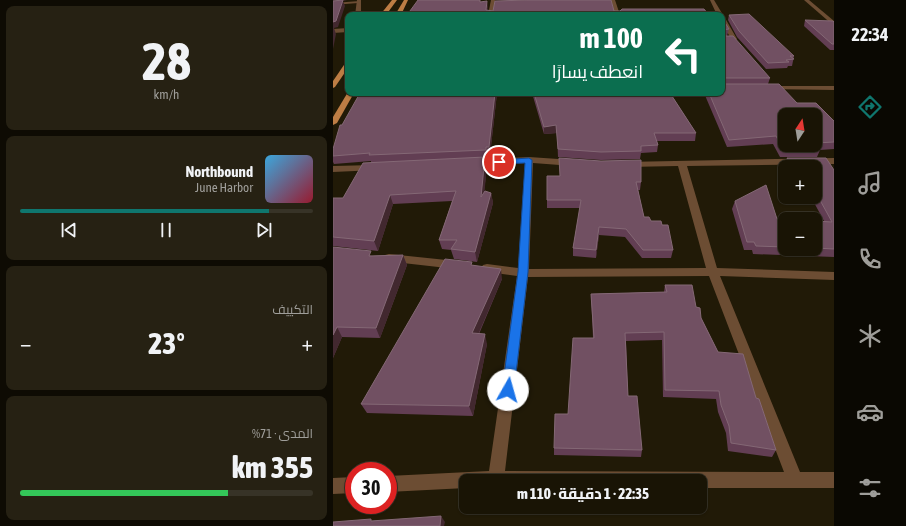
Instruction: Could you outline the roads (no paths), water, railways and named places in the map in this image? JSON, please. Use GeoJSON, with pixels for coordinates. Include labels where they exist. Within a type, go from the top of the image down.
{"type":"FeatureCollection","features":[{"type":"Feature","properties":{"kind":"main road"},"geometry":{"type":"LineString","coordinates":[[385,12],[395,0]]}},
{"type":"Feature","properties":{"kind":"main road"},"geometry":{"type":"LineString","coordinates":[[400,12],[407,0]]}},
{"type":"Feature","properties":{"kind":"main road"},"geometry":{"type":"LineString","coordinates":[[334,83],[345,67]]}},
{"type":"Feature","properties":{"kind":"main road"},"geometry":{"type":"LineString","coordinates":[[333,123],[349,96]]}},
{"type":"Feature","properties":{"kind":"street"},"geometry":{"type":"LineString","coordinates":[[491,12],[493,0]]}},
{"type":"Feature","properties":{"kind":"street"},"geometry":{"type":"LineString","coordinates":[[613,0],[616,12]]}},
{"type":"Feature","properties":{"kind":"street"},"geometry":{"type":"LineString","coordinates":[[712,0],[718,12]]}},
{"type":"Feature","properties":{"kind":"street"},"geometry":{"type":"LineString","coordinates":[[806,0],[834,24]]}},
{"type":"Feature","properties":{"kind":"street"},"geometry":{"type":"LineString","coordinates":[[333,4],[359,1],[358,12]]}},
{"type":"Feature","properties":{"kind":"street"},"geometry":{"type":"LineString","coordinates":[[725,24],[733,39],[738,44]]}},
{"type":"Feature","properties":{"kind":"street"},"geometry":{"type":"LineString","coordinates":[[333,31],[345,30]]}},
{"type":"Feature","properties":{"kind":"street"},"geometry":{"type":"LineString","coordinates":[[725,39],[733,39]]}},
{"type":"Feature","properties":{"kind":"street"},"geometry":{"type":"LineString","coordinates":[[760,88],[773,85],[834,88]]}},
{"type":"Feature","properties":{"kind":"street"},"geometry":{"type":"LineString","coordinates":[[458,164],[529,160],[579,163]]}},
{"type":"Feature","properties":{"kind":"street"},"geometry":{"type":"LineString","coordinates":[[497,474],[523,272],[529,160]]}},
{"type":"Feature","properties":{"kind":"street"},"geometry":{"type":"LineString","coordinates":[[616,164],[834,161]]}},
{"type":"Feature","properties":{"kind":"street"},"geometry":{"type":"LineString","coordinates":[[682,164],[713,272],[795,480]]}},
{"type":"Feature","properties":{"kind":"street"},"geometry":{"type":"LineString","coordinates":[[333,169],[380,167]]}},
{"type":"Feature","properties":{"kind":"street"},"geometry":{"type":"LineString","coordinates":[[381,257],[523,272],[713,272],[834,276]]}},
{"type":"Feature","properties":{"kind":"street"},"geometry":{"type":"LineString","coordinates":[[707,480],[834,480]]}},
{"type":"Feature","properties":{"kind":"street"},"geometry":{"type":"LineString","coordinates":[[397,484],[459,481]]}},
{"type":"Feature","properties":{"kind":"street"},"geometry":{"type":"LineString","coordinates":[[333,486],[345,485]]}}]}
